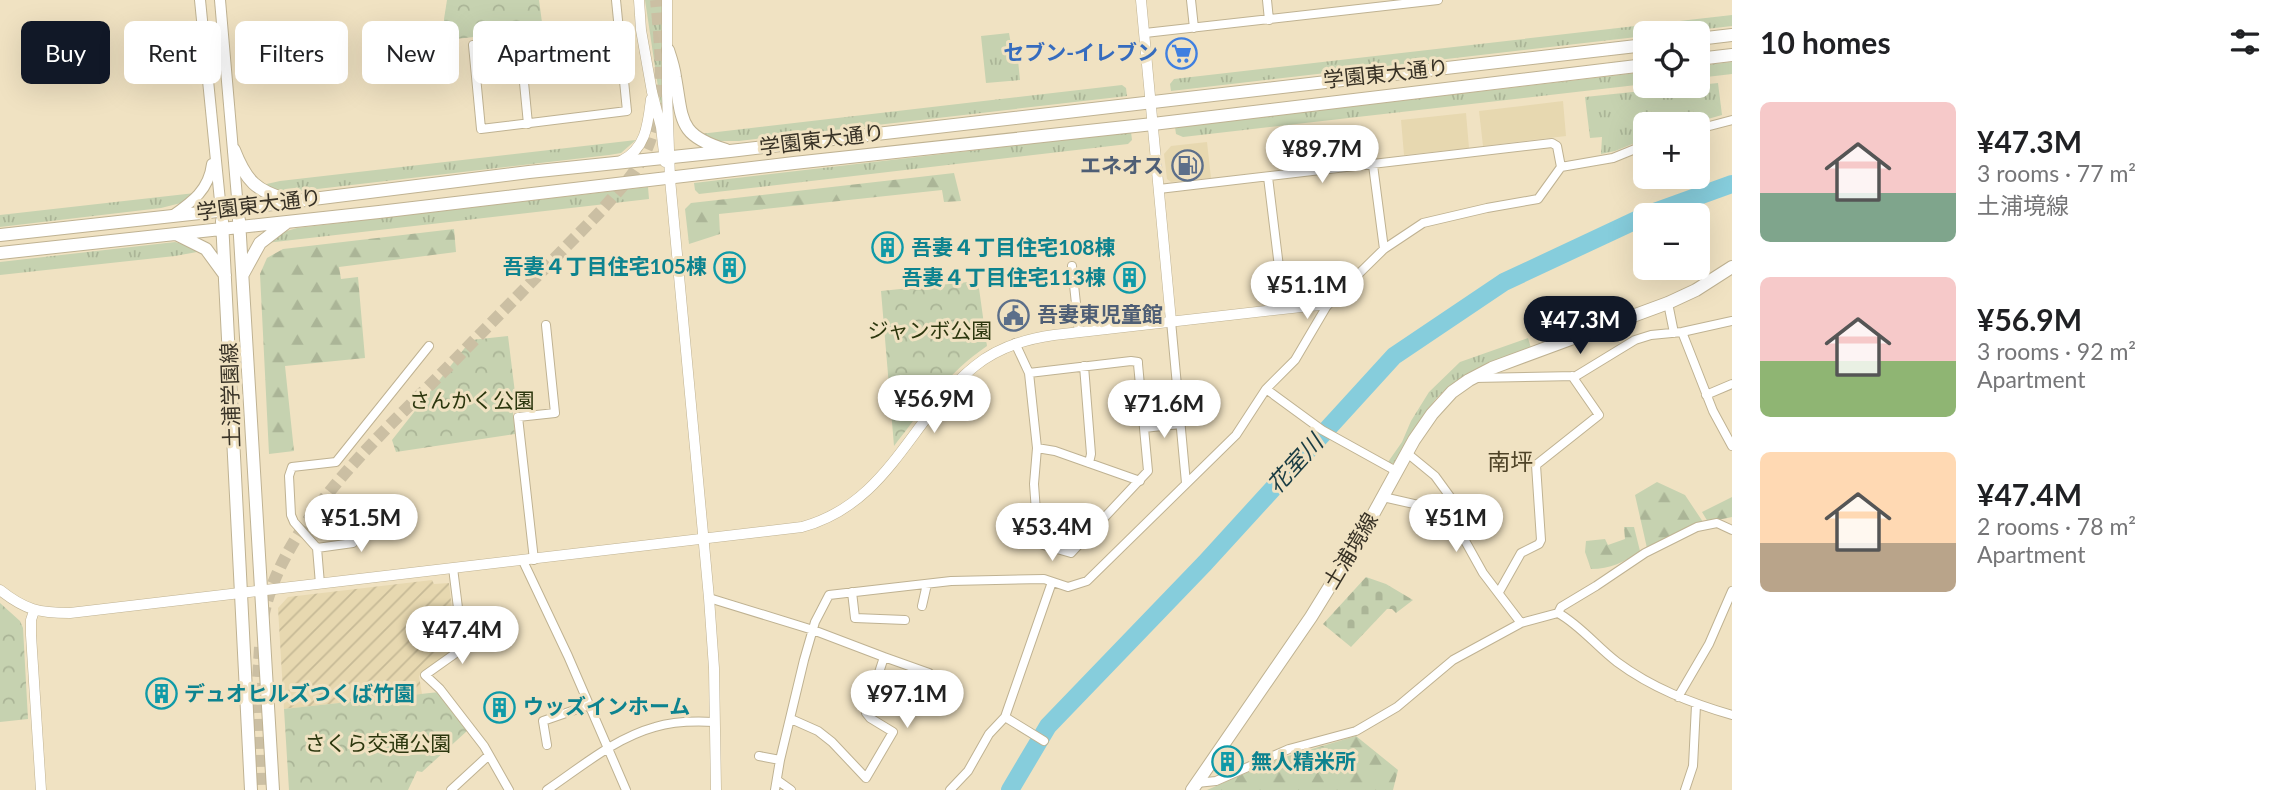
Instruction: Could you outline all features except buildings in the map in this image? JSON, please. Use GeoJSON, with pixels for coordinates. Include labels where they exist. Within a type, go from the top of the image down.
{"type":"FeatureCollection","features":[{"type":"Feature","properties":{"kind":"main road","name":"土浦学園線"},"geometry":{"type":"LineString","coordinates":[[200,0],[223,227],[251,790]]}},
{"type":"Feature","properties":{"kind":"main road","name":"土浦学園線"},"geometry":{"type":"LineString","coordinates":[[220,0],[238,209],[273,790]]}},
{"type":"Feature","properties":{"kind":"main road"},"geometry":{"type":"LineString","coordinates":[[1710,38],[1732,35]]}},
{"type":"Feature","properties":{"kind":"main road","name":"学園東大通り"},"geometry":{"type":"LineString","coordinates":[[0,235],[1633,46]]}},
{"type":"Feature","properties":{"kind":"main road"},"geometry":{"type":"LineString","coordinates":[[668,50],[675,75],[681,119],[692,134],[715,147],[730,151]]}},
{"type":"Feature","properties":{"kind":"main road"},"geometry":{"type":"LineString","coordinates":[[1710,58],[1732,55]]}},
{"type":"Feature","properties":{"kind":"main road","name":"学園東大通り"},"geometry":{"type":"LineString","coordinates":[[0,253],[1153,124],[1633,66]]}},
{"type":"Feature","properties":{"kind":"main road"},"geometry":{"type":"LineString","coordinates":[[172,216],[194,200],[207,184],[214,147]]}},
{"type":"Feature","properties":{"kind":"main road"},"geometry":{"type":"LineString","coordinates":[[234,150],[244,173],[256,186],[272,195],[295,201]]}},
{"type":"Feature","properties":{"kind":"main road"},"geometry":{"type":"LineString","coordinates":[[242,276],[260,243],[290,221]]}},
{"type":"Feature","properties":{"kind":"main road"},"geometry":{"type":"LineString","coordinates":[[172,233],[206,249],[226,278]]}},
{"type":"Feature","properties":{"kind":"main road","name":"土浦境線"},"geometry":{"type":"LineString","coordinates":[[1194,787],[1299,635],[1383,497],[1406,453],[1452,392],[1473,378],[1503,364],[1668,303],[1696,290],[1732,267]]}},
{"type":"Feature","properties":{"kind":"street"},"geometry":{"type":"LineString","coordinates":[[528,124],[520,41],[473,45],[481,129],[528,124],[627,111],[616,0]]}},
{"type":"Feature","properties":{"kind":"street"},"geometry":{"type":"LineString","coordinates":[[639,0],[652,92],[670,179],[709,598],[714,668],[716,790]]}},
{"type":"Feature","properties":{"kind":"street"},"geometry":{"type":"LineString","coordinates":[[667,0],[667,158]]}},
{"type":"Feature","properties":{"kind":"street"},"geometry":{"type":"LineString","coordinates":[[1141,0],[1186,483]]}},
{"type":"Feature","properties":{"kind":"street"},"geometry":{"type":"LineString","coordinates":[[1191,0],[1194,27]]}},
{"type":"Feature","properties":{"kind":"street"},"geometry":{"type":"LineString","coordinates":[[1267,0],[1269,20]]}},
{"type":"Feature","properties":{"kind":"street"},"geometry":{"type":"LineString","coordinates":[[1144,33],[1269,20],[1363,4],[1438,0]]}},
{"type":"Feature","properties":{"kind":"street"},"geometry":{"type":"LineString","coordinates":[[617,163],[628,158],[642,141],[648,126],[652,92]]}},
{"type":"Feature","properties":{"kind":"street"},"geometry":{"type":"LineString","coordinates":[[1710,126],[1732,120]]}},
{"type":"Feature","properties":{"kind":"street"},"geometry":{"type":"LineString","coordinates":[[775,790],[779,760],[813,630],[829,595],[927,583],[1040,579],[1068,587],[1087,581],[1236,435],[1266,389],[1295,360],[1328,304],[1384,250],[1423,223],[1538,199],[1561,167],[1558,146],[1552,143],[1158,190]]}},
{"type":"Feature","properties":{"kind":"street"},"geometry":{"type":"LineString","coordinates":[[1561,167],[1613,158],[1633,150]]}},
{"type":"Feature","properties":{"kind":"street"},"geometry":{"type":"LineString","coordinates":[[1373,164],[1384,250]]}},
{"type":"Feature","properties":{"kind":"street"},"geometry":{"type":"LineString","coordinates":[[1268,177],[1283,308]]}},
{"type":"Feature","properties":{"kind":"street"},"geometry":{"type":"LineString","coordinates":[[1072,266],[1079,332]]}},
{"type":"Feature","properties":{"kind":"street"},"geometry":{"type":"LineString","coordinates":[[1668,303],[1706,395],[1732,446]]}},
{"type":"Feature","properties":{"kind":"street"},"geometry":{"type":"LineString","coordinates":[[0,590],[17,604],[34,611],[70,613],[802,527],[819,523],[841,511],[873,487],[964,376],[984,360],[1016,344],[1044,336],[1328,304]]}},
{"type":"Feature","properties":{"kind":"street"},"geometry":{"type":"LineString","coordinates":[[1473,378],[1572,376],[1635,340],[1732,321]]}},
{"type":"Feature","properties":{"kind":"street"},"geometry":{"type":"LineString","coordinates":[[534,559],[518,417],[555,413],[546,325]]}},
{"type":"Feature","properties":{"kind":"street"},"geometry":{"type":"LineString","coordinates":[[1016,344],[1029,373],[1037,449],[1034,484],[1038,539],[1043,545],[1073,553],[1148,471],[1138,362],[1029,373]]}},
{"type":"Feature","properties":{"kind":"street"},"geometry":{"type":"LineString","coordinates":[[320,584],[317,548],[291,515],[289,476],[292,467],[336,461],[429,346]]}},
{"type":"Feature","properties":{"kind":"street"},"geometry":{"type":"LineString","coordinates":[[1084,366],[1091,454],[1089,463]]}},
{"type":"Feature","properties":{"kind":"street"},"geometry":{"type":"LineString","coordinates":[[1499,592],[1521,553],[1539,544],[1541,540],[1536,465],[1599,415],[1572,376]]}},
{"type":"Feature","properties":{"kind":"street"},"geometry":{"type":"LineString","coordinates":[[1706,395],[1732,384]]}},
{"type":"Feature","properties":{"kind":"street"},"geometry":{"type":"LineString","coordinates":[[1266,389],[1326,432],[1396,471]]}},
{"type":"Feature","properties":{"kind":"street"},"geometry":{"type":"LineString","coordinates":[[1144,428],[1180,424]]}},
{"type":"Feature","properties":{"kind":"street"},"geometry":{"type":"LineString","coordinates":[[1037,449],[1055,451],[1140,481]]}},
{"type":"Feature","properties":{"kind":"street"},"geometry":{"type":"LineString","coordinates":[[1406,453],[1435,476],[1451,498],[1449,512],[1483,573],[1521,623]]}},
{"type":"Feature","properties":{"kind":"street"},"geometry":{"type":"LineString","coordinates":[[1383,497],[1449,512]]}},
{"type":"Feature","properties":{"kind":"street"},"geometry":{"type":"LineString","coordinates":[[317,548],[353,543],[350,513]]}},
{"type":"Feature","properties":{"kind":"street"},"geometry":{"type":"LineString","coordinates":[[1194,787],[1216,781],[1289,749],[1356,731],[1397,707],[1453,660],[1521,623],[1558,613],[1562,607],[1645,553],[1697,527],[1717,523],[1732,530]]}},
{"type":"Feature","properties":{"kind":"street"},"geometry":{"type":"LineString","coordinates":[[523,561],[626,790]]}},
{"type":"Feature","properties":{"kind":"street"},"geometry":{"type":"LineString","coordinates":[[453,568],[463,648],[425,675],[485,746],[509,790]]}},
{"type":"Feature","properties":{"kind":"street"},"geometry":{"type":"LineString","coordinates":[[950,790],[968,771],[989,734],[1005,717],[1052,582]]}},
{"type":"Feature","properties":{"kind":"street"},"geometry":{"type":"LineString","coordinates":[[922,606],[927,583]]}},
{"type":"Feature","properties":{"kind":"street"},"geometry":{"type":"LineString","coordinates":[[1678,697],[1709,644],[1732,591]]}},
{"type":"Feature","properties":{"kind":"street"},"geometry":{"type":"LineString","coordinates":[[852,592],[855,618],[905,620]]}},
{"type":"Feature","properties":{"kind":"street"},"geometry":{"type":"LineString","coordinates":[[709,598],[813,630],[929,673],[916,705],[874,685]]}},
{"type":"Feature","properties":{"kind":"street"},"geometry":{"type":"LineString","coordinates":[[34,611],[31,628],[41,790]]}},
{"type":"Feature","properties":{"kind":"street"},"geometry":{"type":"LineString","coordinates":[[1558,613],[1616,662],[1644,680],[1696,705],[1732,715]]}},
{"type":"Feature","properties":{"kind":"street"},"geometry":{"type":"LineString","coordinates":[[791,719],[818,731],[866,778],[893,732],[866,713],[884,657]]}},
{"type":"Feature","properties":{"kind":"street"},"geometry":{"type":"LineString","coordinates":[[547,746],[542,721],[589,705]]}},
{"type":"Feature","properties":{"kind":"street"},"geometry":{"type":"LineString","coordinates":[[1685,790],[1693,766],[1696,705]]}},
{"type":"Feature","properties":{"kind":"street"},"geometry":{"type":"LineString","coordinates":[[1005,717],[1044,741]]}},
{"type":"Feature","properties":{"kind":"street"},"geometry":{"type":"LineString","coordinates":[[547,790],[607,749],[641,731],[674,723],[714,722]]}},
{"type":"Feature","properties":{"kind":"street"},"geometry":{"type":"LineString","coordinates":[[451,790],[489,755]]}},
{"type":"Feature","properties":{"kind":"street"},"geometry":{"type":"LineString","coordinates":[[759,756],[779,760]]}},
{"type":"Feature","properties":{"kind":"street"},"geometry":{"type":"LineString","coordinates":[[777,780],[791,790]]}},
{"type":"Feature","properties":{"kind":"shaded area"},"geometry":{"type":"Polygon","coordinates":[[[1563,101],[1566,136],[1483,146],[1479,111],[1563,101]]]}},
{"type":"Feature","properties":{"kind":"shaded area"},"geometry":{"type":"Polygon","coordinates":[[[1466,113],[1469,148],[1404,155],[1401,120],[1466,113]]]}},
{"type":"Feature","properties":{"kind":"shaded area","name":"エネオス"},"geometry":{"type":"Polygon","coordinates":[[[1207,142],[1211,178],[1171,182],[1167,179],[1164,154],[1171,146],[1207,142]]]}},
{"type":"Feature","properties":{"kind":"shaded area"},"geometry":{"type":"Polygon","coordinates":[[[432,580],[434,584],[449,583],[456,647],[419,676],[422,694],[284,709],[278,608],[288,597],[432,580]]]}},
{"type":"Feature","properties":{"kind":"green space"},"geometry":{"type":"Polygon","coordinates":[[[447,0],[539,0],[542,21],[473,21],[473,37],[459,39],[459,21],[444,19],[447,0]]]}},
{"type":"Feature","properties":{"kind":"green space"},"geometry":{"type":"Polygon","coordinates":[[[645,0],[662,0],[663,107],[661,107],[645,0]]]}},
{"type":"Feature","properties":{"kind":"green space"},"geometry":{"type":"Polygon","coordinates":[[[1732,15],[1732,26],[1710,29],[1710,21],[1680,21],[1732,15]]]}},
{"type":"Feature","properties":{"kind":"green space"},"geometry":{"type":"Polygon","coordinates":[[[1633,26],[1633,37],[1171,91],[1170,84],[1174,79],[1633,26]]]}},
{"type":"Feature","properties":{"kind":"green space"},"geometry":{"type":"Polygon","coordinates":[[[1009,33],[1012,50],[1017,50],[1020,80],[986,83],[981,36],[1009,33]]]}},
{"type":"Feature","properties":{"kind":"green space"},"geometry":{"type":"Polygon","coordinates":[[[1732,62],[1732,74],[1710,77],[1710,65],[1732,62]]]}},
{"type":"Feature","properties":{"kind":"green space"},"geometry":{"type":"Polygon","coordinates":[[[1633,73],[1633,85],[1183,137],[1176,134],[1175,127],[1633,73]]]}},
{"type":"Feature","properties":{"kind":"green space"},"geometry":{"type":"Polygon","coordinates":[[[1718,83],[1722,115],[1710,118],[1710,112],[1633,112],[1633,144],[1601,154],[1602,137],[1590,138],[1585,97],[1633,92],[1633,98],[1710,98],[1710,84],[1718,83]]]}},
{"type":"Feature","properties":{"kind":"green space"},"geometry":{"type":"Polygon","coordinates":[[[1122,85],[1126,88],[1127,96],[739,141],[715,141],[700,134],[1122,85]]]}},
{"type":"Feature","properties":{"kind":"green space"},"geometry":{"type":"Polygon","coordinates":[[[1131,132],[1132,140],[1128,144],[699,194],[694,183],[1131,132]]]}},
{"type":"Feature","properties":{"kind":"green space"},"geometry":{"type":"Polygon","coordinates":[[[636,140],[621,153],[609,155],[283,193],[262,185],[280,181],[636,140]]]}},
{"type":"Feature","properties":{"kind":"green space"},"geometry":{"type":"Polygon","coordinates":[[[954,173],[961,201],[944,202],[942,190],[719,214],[720,234],[689,244],[685,209],[691,203],[954,173]]]}},
{"type":"Feature","properties":{"kind":"green space"},"geometry":{"type":"Polygon","coordinates":[[[648,187],[649,199],[266,243],[276,234],[297,228],[648,187]]]}},
{"type":"Feature","properties":{"kind":"green space"},"geometry":{"type":"Polygon","coordinates":[[[195,193],[181,203],[161,208],[0,227],[0,215],[195,193]]]}},
{"type":"Feature","properties":{"kind":"green space"},"geometry":{"type":"Polygon","coordinates":[[[454,229],[456,252],[339,267],[341,279],[358,277],[365,358],[285,366],[294,451],[269,454],[260,274],[267,258],[283,249],[454,229]]]}},
{"type":"Feature","properties":{"kind":"green space"},"geometry":{"type":"Polygon","coordinates":[[[175,242],[198,249],[197,252],[0,275],[0,262],[175,242]]]}},
{"type":"Feature","properties":{"kind":"green space","name":"ジャンボ公園"},"geometry":{"type":"Polygon","coordinates":[[[978,281],[987,346],[948,380],[894,446],[881,291],[978,281]]]}},
{"type":"Feature","properties":{"kind":"green space","name":"さんかく公園"},"geometry":{"type":"Polygon","coordinates":[[[508,336],[516,401],[512,402],[515,434],[396,452],[392,440],[471,340],[508,336]]]}},
{"type":"Feature","properties":{"kind":"green space"},"geometry":{"type":"Polygon","coordinates":[[[1528,338],[1531,348],[1480,368],[1445,390],[1424,415],[1393,464],[1388,462],[1429,392],[1460,362],[1528,338]]]}},
{"type":"Feature","properties":{"kind":"green space"},"geometry":{"type":"Polygon","coordinates":[[[1657,482],[1685,495],[1703,522],[1647,548],[1635,495],[1657,482]]]}},
{"type":"Feature","properties":{"kind":"green space"},"geometry":{"type":"Polygon","coordinates":[[[1732,497],[1732,517],[1708,522],[1702,512],[1732,497]]]}},
{"type":"Feature","properties":{"kind":"green space"},"geometry":{"type":"Polygon","coordinates":[[[1624,527],[1634,527],[1640,551],[1617,564],[1591,569],[1585,552],[1586,541],[1605,539],[1608,545],[1625,539],[1624,527]]]}},
{"type":"Feature","properties":{"kind":"green space"},"geometry":{"type":"Polygon","coordinates":[[[1366,577],[1386,584],[1413,600],[1396,613],[1387,609],[1351,647],[1323,624],[1366,577]]]}},
{"type":"Feature","properties":{"kind":"green space"},"geometry":{"type":"Polygon","coordinates":[[[0,603],[20,621],[23,628],[28,719],[0,722],[0,603]]]}},
{"type":"Feature","properties":{"kind":"green space","name":"さくら交通公園"},"geometry":{"type":"Polygon","coordinates":[[[439,692],[467,731],[422,772],[417,771],[408,790],[289,790],[284,709],[439,692]]]}},
{"type":"Feature","properties":{"kind":"green space"},"geometry":{"type":"Polygon","coordinates":[[[1356,736],[1398,770],[1393,790],[1207,790],[1278,759],[1356,736]]]}},
{"type":"Feature","properties":{"kind":"waterway","name":"花室川"},"geometry":{"type":"LineString","coordinates":[[1679,203],[1732,184]]}},
{"type":"Feature","properties":{"kind":"waterway","name":"花室川"},"geometry":{"type":"LineString","coordinates":[[1010,790],[1048,726],[1205,563],[1394,356],[1504,282],[1633,222]]}},
{"type":"Feature","properties":{"kind":"tunnel"},"geometry":{"type":"LineString","coordinates":[[263,618],[273,583],[290,548],[312,514],[338,482],[394,421],[601,211],[640,163],[651,137],[659,98],[660,59],[656,0]]}},
{"type":"Feature","properties":{"kind":"tunnel"},"geometry":{"type":"LineString","coordinates":[[260,647],[258,680],[262,790]]}},
{"type":"Feature","properties":{"kind":"place","name":"セブン-イレブン"},"geometry":{"type":"Point","coordinates":[1181,53]}},
{"type":"Feature","properties":{"kind":"place","name":"エネオス"},"geometry":{"type":"Point","coordinates":[1187,166]}},
{"type":"Feature","properties":{"kind":"place","name":"吾妻４丁目住宅108棟"},"geometry":{"type":"Point","coordinates":[888,248]}},
{"type":"Feature","properties":{"kind":"place","name":"吾妻４丁目住宅105棟"},"geometry":{"type":"Point","coordinates":[730,267]}},
{"type":"Feature","properties":{"kind":"place","name":"吾妻４丁目住宅113棟"},"geometry":{"type":"Point","coordinates":[1129,278]}},
{"type":"Feature","properties":{"kind":"place","name":"吾妻東児童館"},"geometry":{"type":"Point","coordinates":[1014,315]}},
{"type":"Feature","properties":{"kind":"place","name":"デュオヒルズつくば竹園"},"geometry":{"type":"Point","coordinates":[161,694]}},
{"type":"Feature","properties":{"kind":"place","name":"ウッズインホーム"},"geometry":{"type":"Point","coordinates":[500,707]}},
{"type":"Feature","properties":{"kind":"place","name":"無人精米所"},"geometry":{"type":"Point","coordinates":[1228,762]}},
{"type":"Feature","properties":{"kind":"district","name":"南坪"},"geometry":{"type":"Point","coordinates":[1510,462]}}]}
